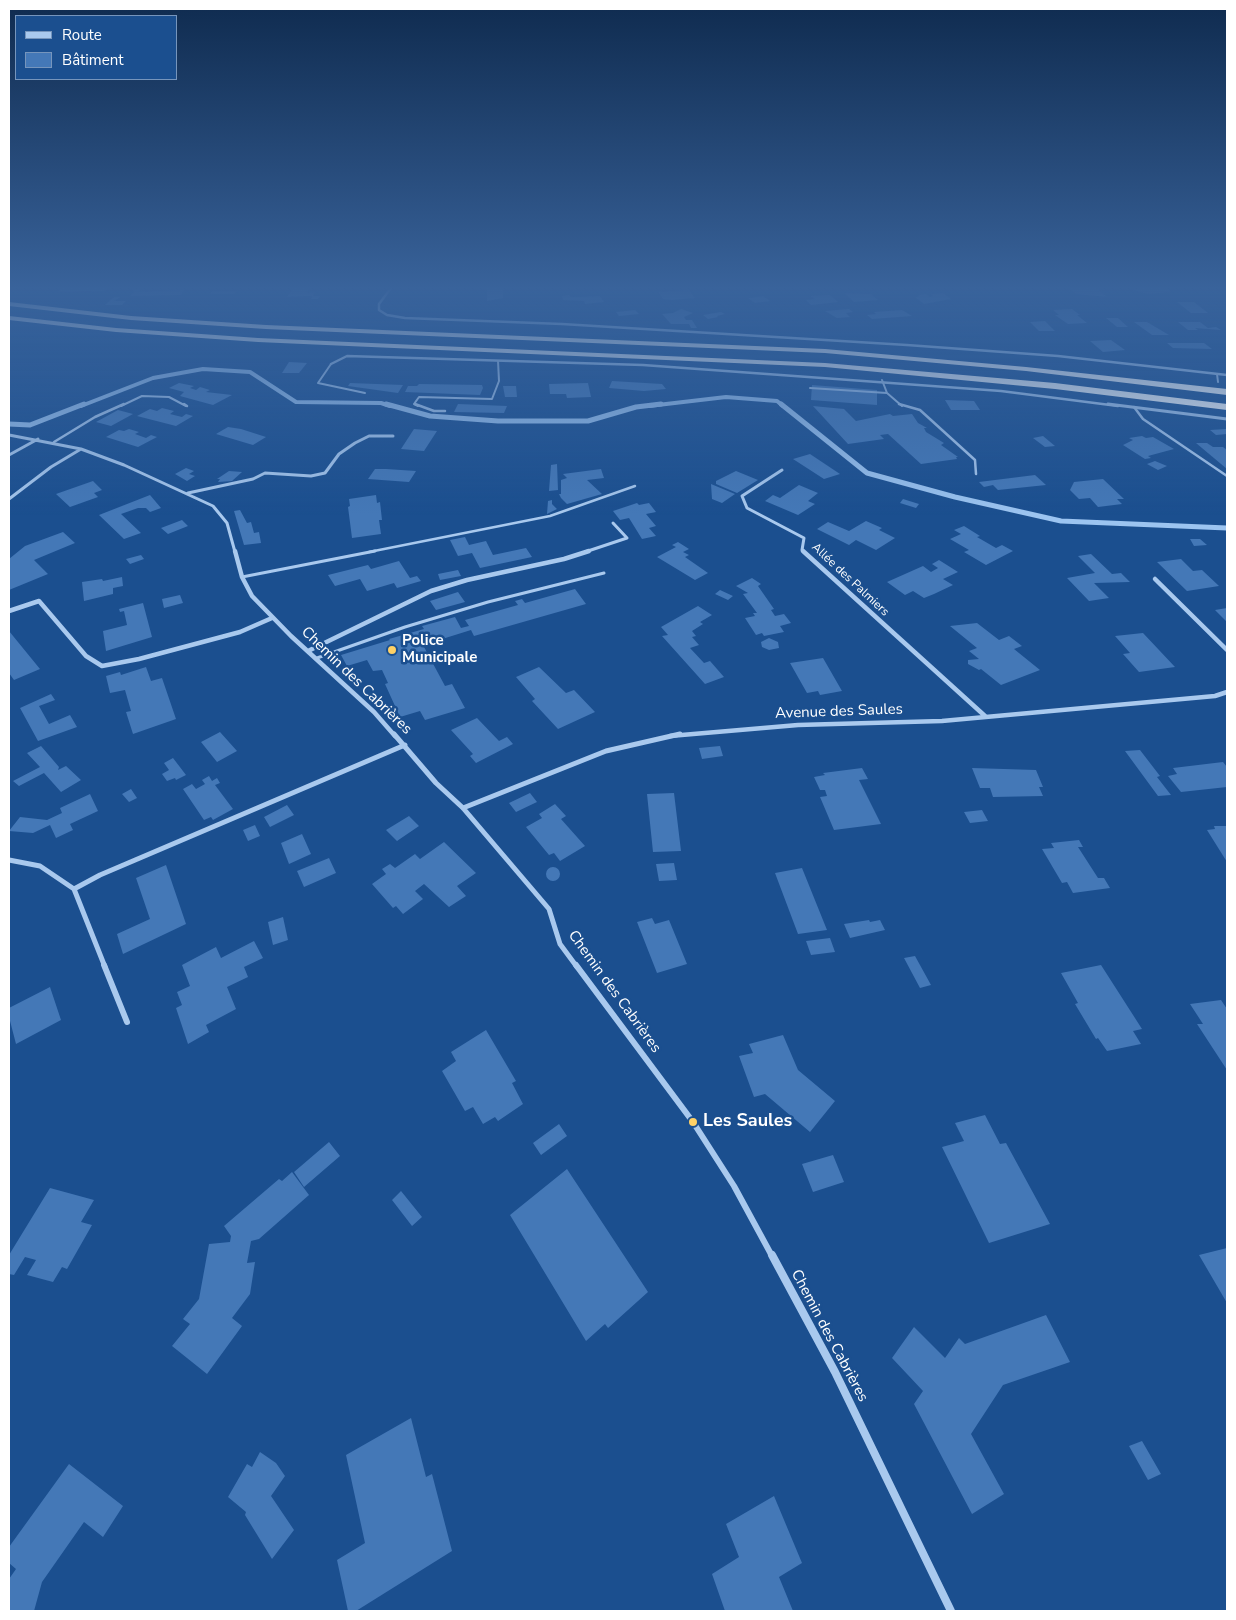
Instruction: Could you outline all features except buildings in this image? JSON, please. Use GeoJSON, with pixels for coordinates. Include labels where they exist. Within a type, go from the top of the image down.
{"type":"FeatureCollection","features":[{"type":"Feature","properties":{"kind":"highway"},"geometry":{"type":"LineString","coordinates":[[794,364],[1016,382],[1227,407]]}},
{"type":"Feature","properties":{"kind":"highway"},"geometry":{"type":"LineString","coordinates":[[966,364],[1227,392]]}},
{"type":"Feature","properties":{"kind":"street"},"geometry":{"type":"LineString","coordinates":[[579,364],[653,366],[882,380],[1001,391],[1222,417],[1227,420]]}},
{"type":"Feature","properties":{"kind":"street"},"geometry":{"type":"LineString","coordinates":[[1125,364],[1227,375]]}},
{"type":"Feature","properties":{"kind":"street","name":"Chemin des Cabrières"},"geometry":{"type":"LineString","coordinates":[[9,435],[54,442],[81,449],[124,465],[213,506],[227,523],[242,577],[252,596],[272,618],[317,658],[405,745],[436,783],[463,808],[549,909],[560,944],[693,1122],[734,1186],[835,1372],[951,1611]]}},
{"type":"Feature","properties":{"kind":"street"},"geometry":{"type":"LineString","coordinates":[[188,493],[253,479],[265,473],[312,476],[325,473],[339,454],[355,443],[369,436],[393,436]]}},
{"type":"Feature","properties":{"kind":"street"},"geometry":{"type":"LineString","coordinates":[[9,455],[38,439]]}},
{"type":"Feature","properties":{"kind":"street"},"geometry":{"type":"LineString","coordinates":[[9,499],[51,467],[81,449]]}},
{"type":"Feature","properties":{"kind":"street","name":"Allée des Palmiers"},"geometry":{"type":"LineString","coordinates":[[782,470],[742,496],[747,508],[804,538],[802,550],[985,716]]}},
{"type":"Feature","properties":{"kind":"street"},"geometry":{"type":"LineString","coordinates":[[308,651],[431,591],[467,580],[564,559],[627,538],[614,523]]}},
{"type":"Feature","properties":{"kind":"street"},"geometry":{"type":"LineString","coordinates":[[1155,579],[1227,650]]}},
{"type":"Feature","properties":{"kind":"street"},"geometry":{"type":"LineString","coordinates":[[9,610],[39,601],[86,656],[102,666],[139,659],[240,632],[272,618]]}},
{"type":"Feature","properties":{"kind":"street","name":"Avenue des Saules"},"geometry":{"type":"LineString","coordinates":[[463,808],[606,751],[673,735],[798,725],[942,721],[1215,696],[1227,692]]}},
{"type":"Feature","properties":{"kind":"street"},"geometry":{"type":"LineString","coordinates":[[74,889],[100,875],[405,745]]}},
{"type":"Feature","properties":{"kind":"street"},"geometry":{"type":"LineString","coordinates":[[9,860],[40,866],[74,889],[127,1022]]}},
{"type":"Feature","properties":{"kind":"lane"},"geometry":{"type":"LineString","coordinates":[[331,364],[318,383],[365,393]]}},
{"type":"Feature","properties":{"kind":"lane"},"geometry":{"type":"LineString","coordinates":[[445,411],[434,411],[414,404],[419,397],[492,399],[499,381],[498,364]]}},
{"type":"Feature","properties":{"kind":"lane"},"geometry":{"type":"LineString","coordinates":[[1217,374],[1218,382]]}},
{"type":"Feature","properties":{"kind":"lane"},"geometry":{"type":"LineString","coordinates":[[882,380],[887,393],[900,405],[920,410],[975,460],[976,474]]}},
{"type":"Feature","properties":{"kind":"lane"},"geometry":{"type":"LineString","coordinates":[[810,388],[887,393]]}},
{"type":"Feature","properties":{"kind":"lane"},"geometry":{"type":"LineString","coordinates":[[54,442],[95,418],[142,396],[169,397],[188,406]]}},
{"type":"Feature","properties":{"kind":"lane"},"geometry":{"type":"LineString","coordinates":[[1134,407],[1143,419],[1227,476]]}},
{"type":"Feature","properties":{"kind":"lane"},"geometry":{"type":"LineString","coordinates":[[242,577],[550,516],[635,486]]}},
{"type":"Feature","properties":{"kind":"lane"},"geometry":{"type":"LineString","coordinates":[[317,658],[405,627],[488,602],[604,573]]}},
{"type":"Feature","properties":{"kind":"waterway"},"geometry":{"type":"LineString","coordinates":[[81,406],[153,378],[203,369],[250,372],[296,402],[381,403],[390,406]]}},
{"type":"Feature","properties":{"kind":"waterway"},"geometry":{"type":"LineString","coordinates":[[649,406],[726,397],[777,401],[783,406]]}},
{"type":"Feature","properties":{"kind":"waterway"},"geometry":{"type":"LineString","coordinates":[[9,424],[30,425],[84,404]]}},
{"type":"Feature","properties":{"kind":"waterway"},"geometry":{"type":"LineString","coordinates":[[386,404],[430,416],[498,421],[588,421],[636,407],[661,404]]}},
{"type":"Feature","properties":{"kind":"waterway"},"geometry":{"type":"LineString","coordinates":[[781,404],[867,473],[955,497],[1061,521],[1227,528]]}},
{"type":"Feature","properties":{"kind":"place","name":"Police Municipale"},"geometry":{"type":"Point","coordinates":[392,650]}},
{"type":"Feature","properties":{"kind":"place","name":"Les Saules"},"geometry":{"type":"Point","coordinates":[693,1122]}}]}
